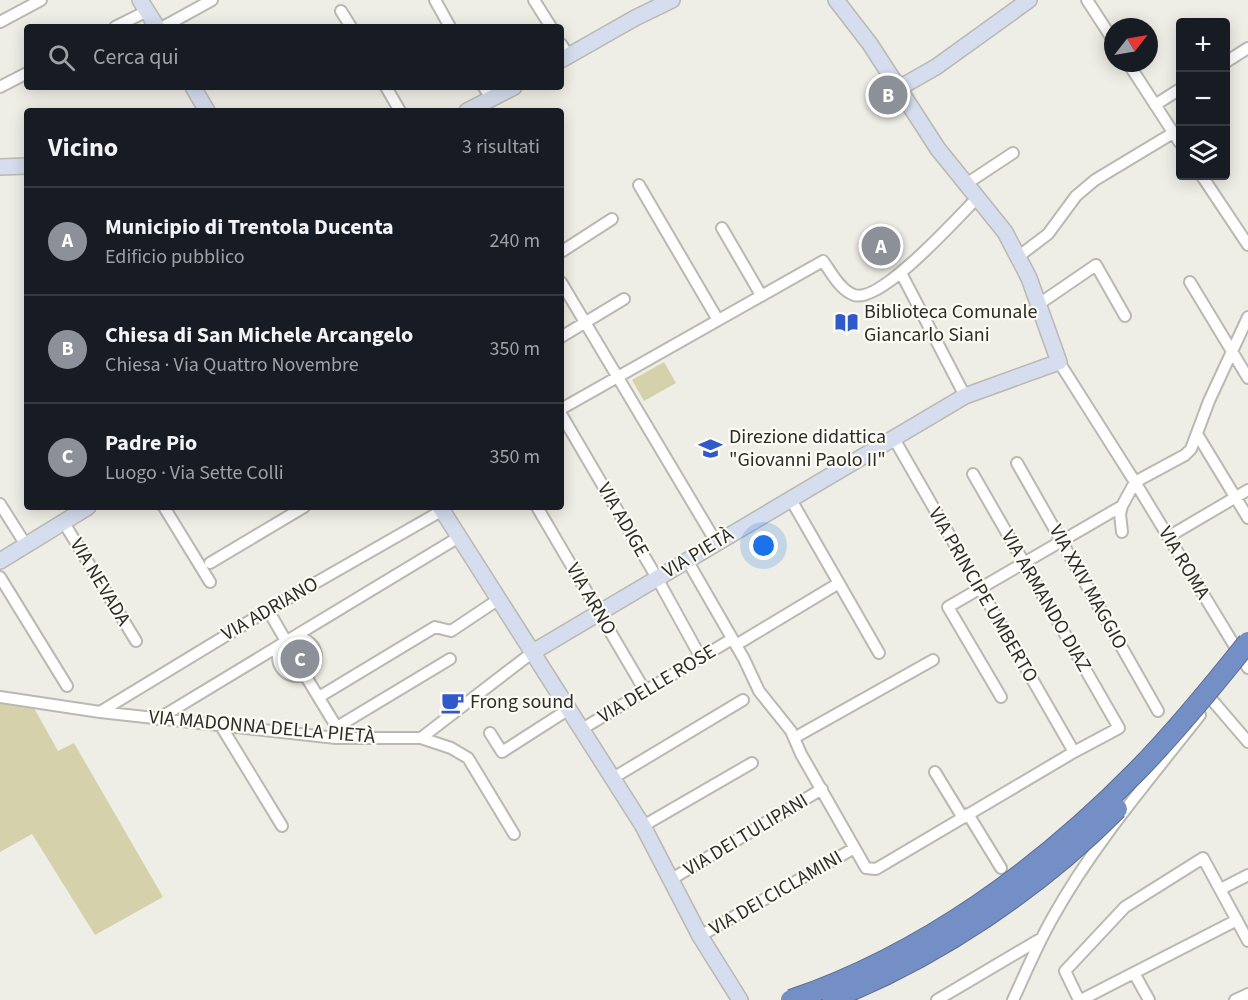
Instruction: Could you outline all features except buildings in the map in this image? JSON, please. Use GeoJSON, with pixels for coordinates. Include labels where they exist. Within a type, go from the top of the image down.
{"type":"FeatureCollection","features":[{"type":"Feature","properties":{"kind":"highway"},"geometry":{"type":"LineString","coordinates":[[791,1000],[856,974],[915,944],[996,892],[1048,853],[1139,770],[1245,655]]}},
{"type":"Feature","properties":{"kind":"highway"},"geometry":{"type":"LineString","coordinates":[[828,1000],[899,969],[964,930],[1017,894],[1071,851],[1112,814],[1159,766],[1245,655]]}},
{"type":"Feature","properties":{"kind":"street"},"geometry":{"type":"LineString","coordinates":[[0,22],[40,0]]}},
{"type":"Feature","properties":{"kind":"street"},"geometry":{"type":"LineString","coordinates":[[168,24],[212,0]]}},
{"type":"Feature","properties":{"kind":"street"},"geometry":{"type":"LineString","coordinates":[[435,0],[448,24]]}},
{"type":"Feature","properties":{"kind":"street"},"geometry":{"type":"LineString","coordinates":[[534,0],[549,24]]}},
{"type":"Feature","properties":{"kind":"street"},"geometry":{"type":"LineString","coordinates":[[564,53],[672,0]]}},
{"type":"Feature","properties":{"kind":"street"},"geometry":{"type":"LineString","coordinates":[[836,0],[870,44],[938,149],[1005,232],[1039,304],[1059,362]]}},
{"type":"Feature","properties":{"kind":"street"},"geometry":{"type":"LineString","coordinates":[[899,88],[945,61],[1029,0]]}},
{"type":"Feature","properties":{"kind":"street"},"geometry":{"type":"LineString","coordinates":[[1087,0],[1104,26]]}},
{"type":"Feature","properties":{"kind":"street"},"geometry":{"type":"LineString","coordinates":[[119,24],[143,5],[155,24]]}},
{"type":"Feature","properties":{"kind":"street"},"geometry":{"type":"LineString","coordinates":[[341,11],[349,24]]}},
{"type":"Feature","properties":{"kind":"street"},"geometry":{"type":"LineString","coordinates":[[1230,59],[1248,48]]}},
{"type":"Feature","properties":{"kind":"street"},"geometry":{"type":"LineString","coordinates":[[1134,72],[1176,138]]}},
{"type":"Feature","properties":{"kind":"street"},"geometry":{"type":"LineString","coordinates":[[0,87],[24,75]]}},
{"type":"Feature","properties":{"kind":"street"},"geometry":{"type":"LineString","coordinates":[[195,90],[205,108]]}},
{"type":"Feature","properties":{"kind":"street"},"geometry":{"type":"LineString","coordinates":[[388,90],[398,108]]}},
{"type":"Feature","properties":{"kind":"street"},"geometry":{"type":"LineString","coordinates":[[1155,105],[1176,92]]}},
{"type":"Feature","properties":{"kind":"street"},"geometry":{"type":"LineString","coordinates":[[470,108],[487,93]]}},
{"type":"Feature","properties":{"kind":"street"},"geometry":{"type":"LineString","coordinates":[[1018,256],[1048,234],[1076,195],[1095,180],[1173,133]]}},
{"type":"Feature","properties":{"kind":"street"},"geometry":{"type":"LineString","coordinates":[[966,184],[1013,153]]}},
{"type":"Feature","properties":{"kind":"street"},"geometry":{"type":"LineString","coordinates":[[0,167],[24,165]]}},
{"type":"Feature","properties":{"kind":"street"},"geometry":{"type":"LineString","coordinates":[[1205,180],[1248,245]]}},
{"type":"Feature","properties":{"kind":"street"},"geometry":{"type":"LineString","coordinates":[[639,185],[718,320]]}},
{"type":"Feature","properties":{"kind":"street"},"geometry":{"type":"LineString","coordinates":[[564,407],[823,261],[842,286],[853,295],[870,294],[901,273],[978,197]]}},
{"type":"Feature","properties":{"kind":"street"},"geometry":{"type":"LineString","coordinates":[[564,250],[612,219]]}},
{"type":"Feature","properties":{"kind":"street"},"geometry":{"type":"LineString","coordinates":[[722,228],[761,295]]}},
{"type":"Feature","properties":{"kind":"street"},"geometry":{"type":"LineString","coordinates":[[1039,304],[1096,265],[1125,316]]}},
{"type":"Feature","properties":{"kind":"street"},"geometry":{"type":"LineString","coordinates":[[901,273],[965,396]]}},
{"type":"Feature","properties":{"kind":"street"},"geometry":{"type":"LineString","coordinates":[[1190,282],[1248,378]]}},
{"type":"Feature","properties":{"kind":"street"},"geometry":{"type":"LineString","coordinates":[[564,287],[716,542]]}},
{"type":"Feature","properties":{"kind":"street"},"geometry":{"type":"LineString","coordinates":[[564,335],[624,300]]}},
{"type":"Feature","properties":{"kind":"street"},"geometry":{"type":"LineString","coordinates":[[1122,532],[1120,514],[1122,506],[1135,482],[1185,455],[1191,449],[1209,401],[1248,317]]}},
{"type":"Feature","properties":{"kind":"street","name":"VIA PIETÀ"},"geometry":{"type":"LineString","coordinates":[[533,652],[965,396],[1059,362]]}},
{"type":"Feature","properties":{"kind":"street","name":"VIA ROMA"},"geometry":{"type":"LineString","coordinates":[[1059,362],[1245,655]]}},
{"type":"Feature","properties":{"kind":"street","name":"VIA ADIGE"},"geometry":{"type":"LineString","coordinates":[[564,419],[701,658]]}},
{"type":"Feature","properties":{"kind":"street"},"geometry":{"type":"LineString","coordinates":[[1197,434],[1248,518]]}},
{"type":"Feature","properties":{"kind":"street","name":"VIA PRINCIPE UMBERTO"},"geometry":{"type":"LineString","coordinates":[[893,437],[1074,752]]}},
{"type":"Feature","properties":{"kind":"street","name":"VIA XXIV MAGGIO"},"geometry":{"type":"LineString","coordinates":[[1017,463],[1158,711]]}},
{"type":"Feature","properties":{"kind":"street","name":"VIA ARMANDO DIAZ"},"geometry":{"type":"LineString","coordinates":[[973,474],[1119,728],[1074,752]]}},
{"type":"Feature","properties":{"kind":"street"},"geometry":{"type":"LineString","coordinates":[[1168,537],[1248,490]]}},
{"type":"Feature","properties":{"kind":"street"},"geometry":{"type":"LineString","coordinates":[[790,498],[879,653]]}},
{"type":"Feature","properties":{"kind":"street"},"geometry":{"type":"LineString","coordinates":[[0,504],[26,545]]}},
{"type":"Feature","properties":{"kind":"street"},"geometry":{"type":"LineString","coordinates":[[1001,697],[948,607],[1122,506]]}},
{"type":"Feature","properties":{"kind":"street"},"geometry":{"type":"LineString","coordinates":[[0,561],[84,510]]}},
{"type":"Feature","properties":{"kind":"street"},"geometry":{"type":"LineString","coordinates":[[166,510],[210,582]]}},
{"type":"Feature","properties":{"kind":"street"},"geometry":{"type":"LineString","coordinates":[[210,563],[299,510]]}},
{"type":"Feature","properties":{"kind":"street","name":"VIA ADRIANO"},"geometry":{"type":"LineString","coordinates":[[100,712],[439,510]]}},
{"type":"Feature","properties":{"kind":"street"},"geometry":{"type":"LineString","coordinates":[[442,510],[643,826],[700,936],[740,1000]]}},
{"type":"Feature","properties":{"kind":"street","name":"VIA ARNO"},"geometry":{"type":"LineString","coordinates":[[539,510],[645,691]]}},
{"type":"Feature","properties":{"kind":"street","name":"VIA NEVADA"},"geometry":{"type":"LineString","coordinates":[[64,523],[136,641]]}},
{"type":"Feature","properties":{"kind":"street"},"geometry":{"type":"LineString","coordinates":[[158,719],[459,537]]}},
{"type":"Feature","properties":{"kind":"street"},"geometry":{"type":"LineString","coordinates":[[687,560],[759,691],[794,738],[866,868],[876,869],[1074,752]]}},
{"type":"Feature","properties":{"kind":"street"},"geometry":{"type":"LineString","coordinates":[[0,577],[68,686]]}},
{"type":"Feature","properties":{"kind":"street","name":"VIA DELLE ROSE"},"geometry":{"type":"LineString","coordinates":[[582,729],[701,658],[839,583]]}},
{"type":"Feature","properties":{"kind":"street"},"geometry":{"type":"LineString","coordinates":[[319,697],[435,627],[451,631],[499,599]]}},
{"type":"Feature","properties":{"kind":"street"},"geometry":{"type":"LineString","coordinates":[[268,610],[286,641]]}},
{"type":"Feature","properties":{"kind":"street"},"geometry":{"type":"LineString","coordinates":[[298,638],[310,643],[314,648],[316,654],[314,666],[305,675],[287,674],[279,664],[279,651],[286,641],[298,638]]}},
{"type":"Feature","properties":{"kind":"street"},"geometry":{"type":"LineString","coordinates":[[421,738],[533,652]]}},
{"type":"Feature","properties":{"kind":"street"},"geometry":{"type":"LineString","coordinates":[[1013,1000],[1052,918],[1086,865],[1245,655]]}},
{"type":"Feature","properties":{"kind":"street"},"geometry":{"type":"LineString","coordinates":[[337,727],[450,659]]}},
{"type":"Feature","properties":{"kind":"street"},"geometry":{"type":"LineString","coordinates":[[794,738],[933,660]]}},
{"type":"Feature","properties":{"kind":"street"},"geometry":{"type":"LineString","coordinates":[[305,675],[344,738]]}},
{"type":"Feature","properties":{"kind":"street","name":"VIA MADONNA DELLA PIETÀ"},"geometry":{"type":"LineString","coordinates":[[0,697],[158,719],[344,738],[421,738]]}},
{"type":"Feature","properties":{"kind":"street"},"geometry":{"type":"LineString","coordinates":[[613,778],[743,700]]}},
{"type":"Feature","properties":{"kind":"street"},"geometry":{"type":"LineString","coordinates":[[1212,700],[1248,742]]}},
{"type":"Feature","properties":{"kind":"street"},"geometry":{"type":"LineString","coordinates":[[490,733],[502,752],[569,709]]}},
{"type":"Feature","properties":{"kind":"street"},"geometry":{"type":"LineString","coordinates":[[221,726],[282,825]]}},
{"type":"Feature","properties":{"kind":"street"},"geometry":{"type":"LineString","coordinates":[[421,738],[451,748],[468,758],[514,834]]}},
{"type":"Feature","properties":{"kind":"street"},"geometry":{"type":"LineString","coordinates":[[643,826],[752,763]]}},
{"type":"Feature","properties":{"kind":"street"},"geometry":{"type":"LineString","coordinates":[[935,772],[1001,868]]}},
{"type":"Feature","properties":{"kind":"street","name":"VIA DEI TULIPANI"},"geometry":{"type":"LineString","coordinates":[[672,884],[822,789]]}},
{"type":"Feature","properties":{"kind":"street","name":"VIA DEI CICLAMINI"},"geometry":{"type":"LineString","coordinates":[[700,936],[851,850]]}},
{"type":"Feature","properties":{"kind":"street"},"geometry":{"type":"LineString","coordinates":[[1237,920],[1080,1000],[1065,971],[1125,907],[1203,858],[1221,889],[1248,941]]}},
{"type":"Feature","properties":{"kind":"street"},"geometry":{"type":"LineString","coordinates":[[1221,889],[1248,875]]}},
{"type":"Feature","properties":{"kind":"street"},"geometry":{"type":"LineString","coordinates":[[938,1000],[1042,938]]}},
{"type":"Feature","properties":{"kind":"street"},"geometry":{"type":"LineString","coordinates":[[1134,974],[1149,1000]]}},
{"type":"Feature","properties":{"kind":"street"},"geometry":{"type":"LineString","coordinates":[[1235,1000],[1248,994]]}},
{"type":"Feature","properties":{"kind":"shaded area"},"geometry":{"type":"Polygon","coordinates":[[[664,362],[676,383],[644,401],[632,380],[664,362]]]}},
{"type":"Feature","properties":{"kind":"shaded area"},"geometry":{"type":"Polygon","coordinates":[[[0,701],[34,708],[58,751],[74,743],[163,897],[95,935],[32,834],[0,852],[0,701]]]}},
{"type":"Feature","properties":{"kind":"place","name":"Chiesa di San Michele Arcangelo"},"geometry":{"type":"Point","coordinates":[888,95]}},
{"type":"Feature","properties":{"kind":"place","name":"Municipio di Trentola Ducenta"},"geometry":{"type":"Point","coordinates":[881,246]}},
{"type":"Feature","properties":{"kind":"place","name":"Biblioteca Comunale Giancarlo Siani"},"geometry":{"type":"Point","coordinates":[846,323]}},
{"type":"Feature","properties":{"kind":"place","name":"Direzione didattica \"Giovanni Paolo II\""},"geometry":{"type":"Point","coordinates":[711,449]}},
{"type":"Feature","properties":{"kind":"place","name":"Padre Pio"},"geometry":{"type":"Point","coordinates":[300,659]}},
{"type":"Feature","properties":{"kind":"place","name":"Frong sound"},"geometry":{"type":"Point","coordinates":[452,702]}}]}
